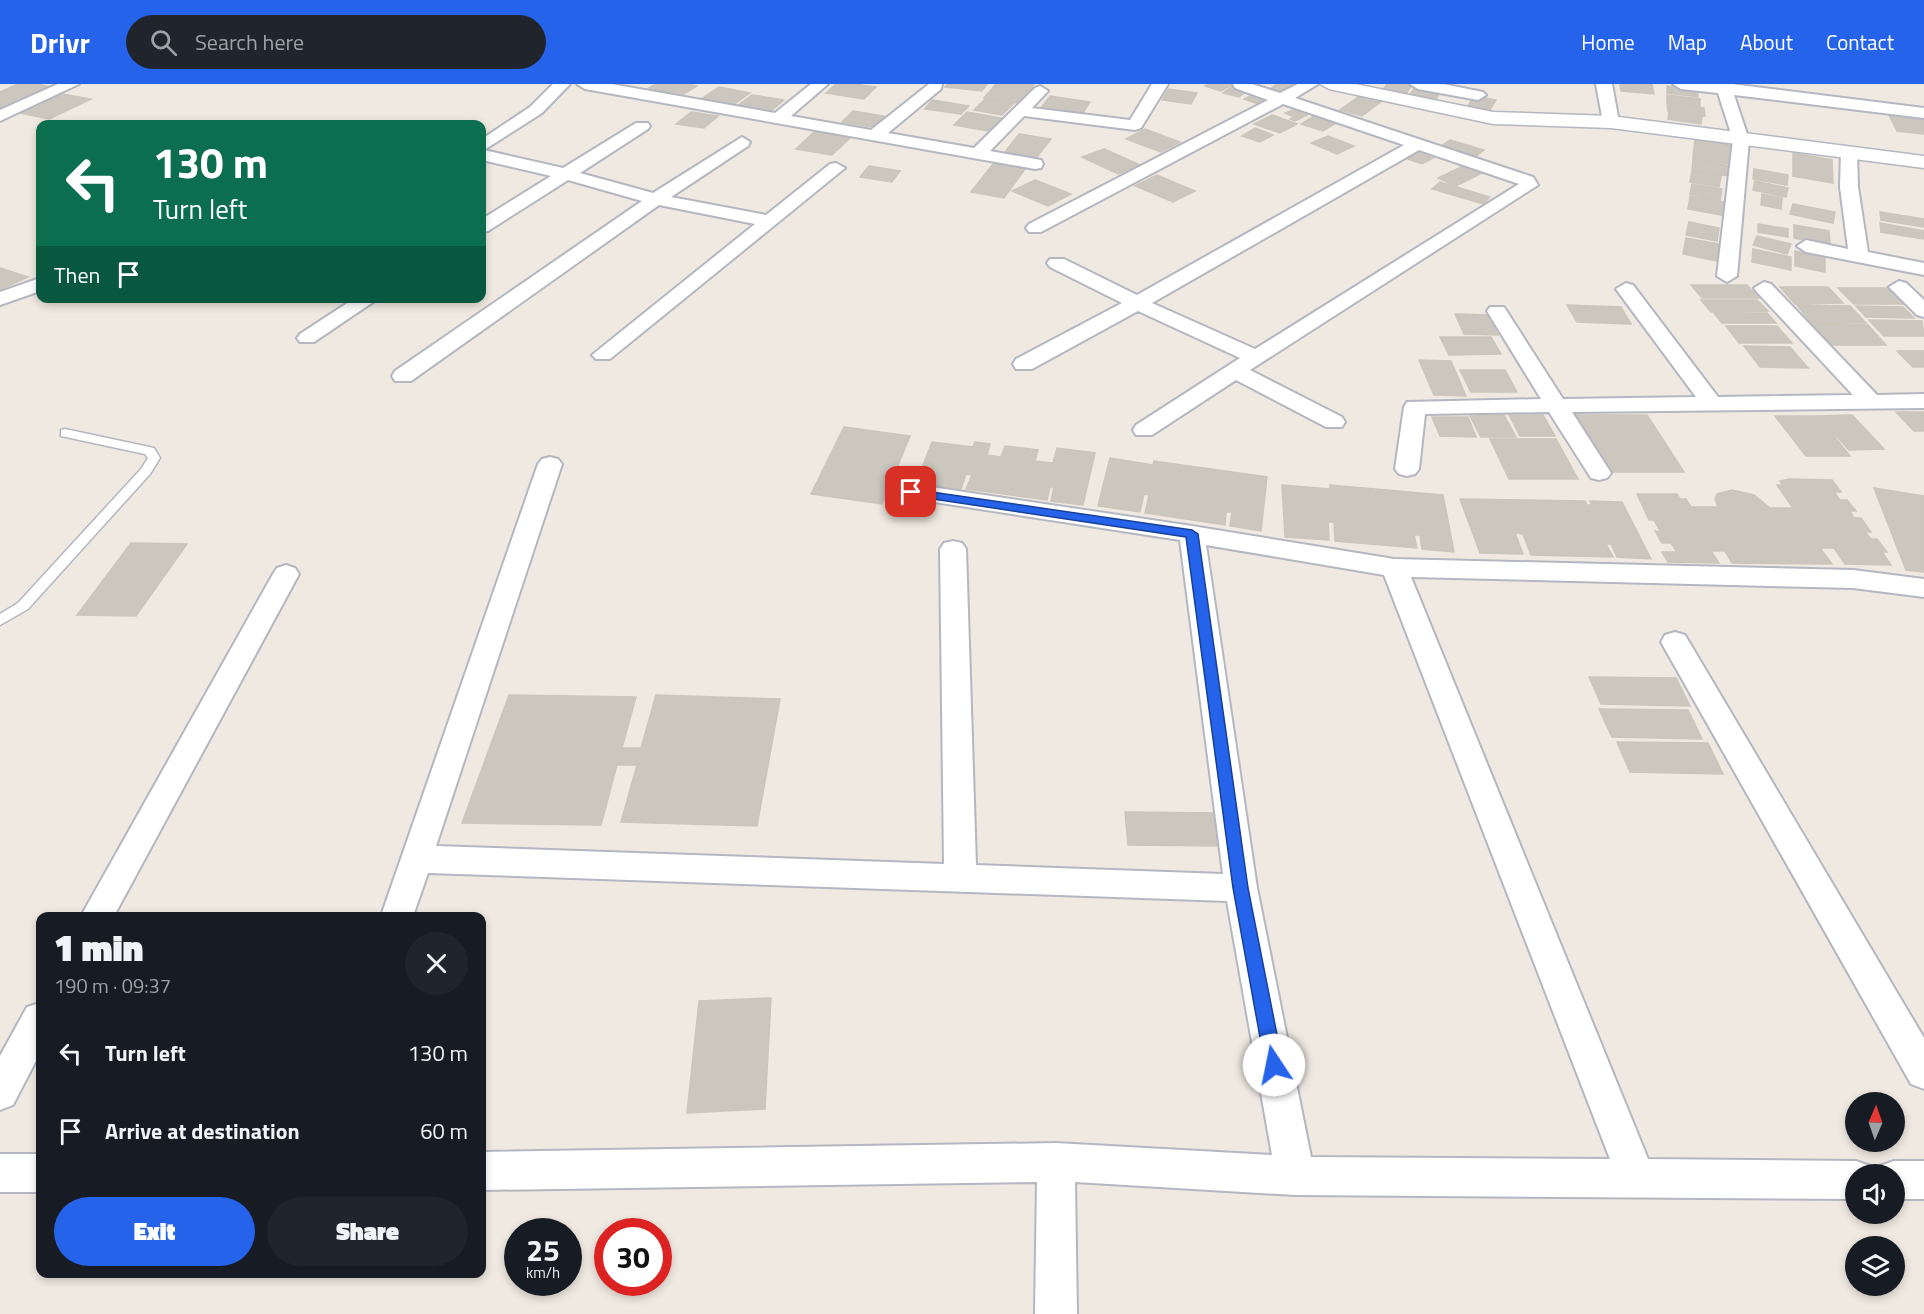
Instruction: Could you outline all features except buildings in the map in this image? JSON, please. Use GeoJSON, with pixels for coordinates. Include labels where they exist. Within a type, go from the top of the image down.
{"type":"FeatureCollection","features":[{"type":"Feature","properties":{"kind":"street"},"geometry":{"type":"LineString","coordinates":[[0,116],[71,84]]}},
{"type":"Feature","properties":{"kind":"street"},"geometry":{"type":"LineString","coordinates":[[486,143],[536,110],[562,84]]}},
{"type":"Feature","properties":{"kind":"street"},"geometry":{"type":"LineString","coordinates":[[585,84],[1035,164]]}},
{"type":"Feature","properties":{"kind":"street"},"geometry":{"type":"LineString","coordinates":[[779,118],[820,84]]}},
{"type":"Feature","properties":{"kind":"street"},"geometry":{"type":"LineString","coordinates":[[1021,111],[1135,125],[1160,84]]}},
{"type":"Feature","properties":{"kind":"street"},"geometry":{"type":"LineString","coordinates":[[1035,228],[1310,84]]}},
{"type":"Feature","properties":{"kind":"street"},"geometry":{"type":"LineString","coordinates":[[1329,84],[1493,118],[1611,122],[1924,162]]}},
{"type":"Feature","properties":{"kind":"street"},"geometry":{"type":"LineString","coordinates":[[1418,84],[1478,95]]}},
{"type":"Feature","properties":{"kind":"street"},"geometry":{"type":"LineString","coordinates":[[1604,84],[1611,122]]}},
{"type":"Feature","properties":{"kind":"street"},"geometry":{"type":"LineString","coordinates":[[1681,84],[1724,87],[1924,112]]}},
{"type":"Feature","properties":{"kind":"street"},"geometry":{"type":"LineString","coordinates":[[1834,84],[1840,103]]}},
{"type":"Feature","properties":{"kind":"street"},"geometry":{"type":"LineString","coordinates":[[1144,430],[1529,185],[1527,181],[1240,85]]}},
{"type":"Feature","properties":{"kind":"street"},"geometry":{"type":"LineString","coordinates":[[874,135],[936,86]]}},
{"type":"Feature","properties":{"kind":"street"},"geometry":{"type":"LineString","coordinates":[[1724,87],[1741,140],[1727,276]]}},
{"type":"Feature","properties":{"kind":"street"},"geometry":{"type":"LineString","coordinates":[[688,101],[702,90]]}},
{"type":"Feature","properties":{"kind":"street"},"geometry":{"type":"LineString","coordinates":[[978,154],[1040,91]]}},
{"type":"Feature","properties":{"kind":"street"},"geometry":{"type":"LineString","coordinates":[[486,225],[642,126]]}},
{"type":"Feature","properties":{"kind":"street"},"geometry":{"type":"LineString","coordinates":[[403,376],[656,199],[742,142]]}},
{"type":"Feature","properties":{"kind":"street"},"geometry":{"type":"LineString","coordinates":[[1024,364],[1370,173],[1417,144]]}},
{"type":"Feature","properties":{"kind":"street"},"geometry":{"type":"LineString","coordinates":[[1850,152],[1849,187],[1859,257]]}},
{"type":"Feature","properties":{"kind":"street"},"geometry":{"type":"LineString","coordinates":[[486,156],[566,174],[656,199],[768,221]]}},
{"type":"Feature","properties":{"kind":"street"},"geometry":{"type":"LineString","coordinates":[[603,355],[836,168]]}},
{"type":"Feature","properties":{"kind":"street"},"geometry":{"type":"LineString","coordinates":[[1806,246],[1924,269]]}},
{"type":"Feature","properties":{"kind":"street"},"geometry":{"type":"LineString","coordinates":[[1058,262],[1137,303],[1256,357]]}},
{"type":"Feature","properties":{"kind":"street"},"geometry":{"type":"LineString","coordinates":[[0,299],[36,286]]}},
{"type":"Feature","properties":{"kind":"street"},"geometry":{"type":"LineString","coordinates":[[1899,287],[1924,310]]}},
{"type":"Feature","properties":{"kind":"street"},"geometry":{"type":"LineString","coordinates":[[1764,288],[1871,402]]}},
{"type":"Feature","properties":{"kind":"street"},"geometry":{"type":"LineString","coordinates":[[1626,289],[1712,404]]}},
{"type":"Feature","properties":{"kind":"street"},"geometry":{"type":"LineString","coordinates":[[307,338],[361,303]]}},
{"type":"Feature","properties":{"kind":"street"},"geometry":{"type":"LineString","coordinates":[[1497,311],[1599,473]]}},
{"type":"Feature","properties":{"kind":"street"},"geometry":{"type":"LineString","coordinates":[[1235,371],[1334,422]]}},
{"type":"Feature","properties":{"kind":"street"},"geometry":{"type":"LineString","coordinates":[[1407,469],[1415,407],[1924,401]]}},
{"type":"Feature","properties":{"kind":"street"},"geometry":{"type":"LineString","coordinates":[[398,912],[550,464]]}},
{"type":"Feature","properties":{"kind":"street"},"geometry":{"type":"LineString","coordinates":[[911,492],[1192,534],[1394,568],[1853,579],[1924,588]]}},
{"type":"Feature","properties":{"kind":"street"},"geometry":{"type":"LineString","coordinates":[[1192,534],[1240,888],[1295,1176]]}},
{"type":"Feature","properties":{"kind":"street"},"geometry":{"type":"LineString","coordinates":[[953,549],[960,878]]}},
{"type":"Feature","properties":{"kind":"street"},"geometry":{"type":"LineString","coordinates":[[1394,568],[1637,1179]]}},
{"type":"Feature","properties":{"kind":"street"},"geometry":{"type":"LineString","coordinates":[[99,912],[286,574]]}},
{"type":"Feature","properties":{"kind":"street"},"geometry":{"type":"LineString","coordinates":[[1675,642],[1924,1072]]}},
{"type":"Feature","properties":{"kind":"street"},"geometry":{"type":"LineString","coordinates":[[415,859],[1240,888]]}},
{"type":"Feature","properties":{"kind":"street"},"geometry":{"type":"LineString","coordinates":[[0,1092],[36,1026]]}},
{"type":"Feature","properties":{"kind":"street"},"geometry":{"type":"LineString","coordinates":[[486,1171],[1056,1162],[1295,1176],[1845,1180]]}},
{"type":"Feature","properties":{"kind":"street"},"geometry":{"type":"LineString","coordinates":[[1056,1162],[1056,1314]]}},
{"type":"Feature","properties":{"kind":"street"},"geometry":{"type":"LineString","coordinates":[[0,1173],[36,1173]]}},
{"type":"Feature","properties":{"kind":"street"},"geometry":{"type":"LineString","coordinates":[[1905,1180],[1924,1180]]}},
{"type":"Feature","properties":{"kind":"lane"},"geometry":{"type":"LineString","coordinates":[[0,620],[23,606],[146,471],[154,458],[150,451],[65,433]]}},
{"type":"Feature","properties":{"kind":"route"},"geometry":{"type":"LineString","coordinates":[[911,492],[1192,534],[1240,888],[1274,1065]]}}]}
